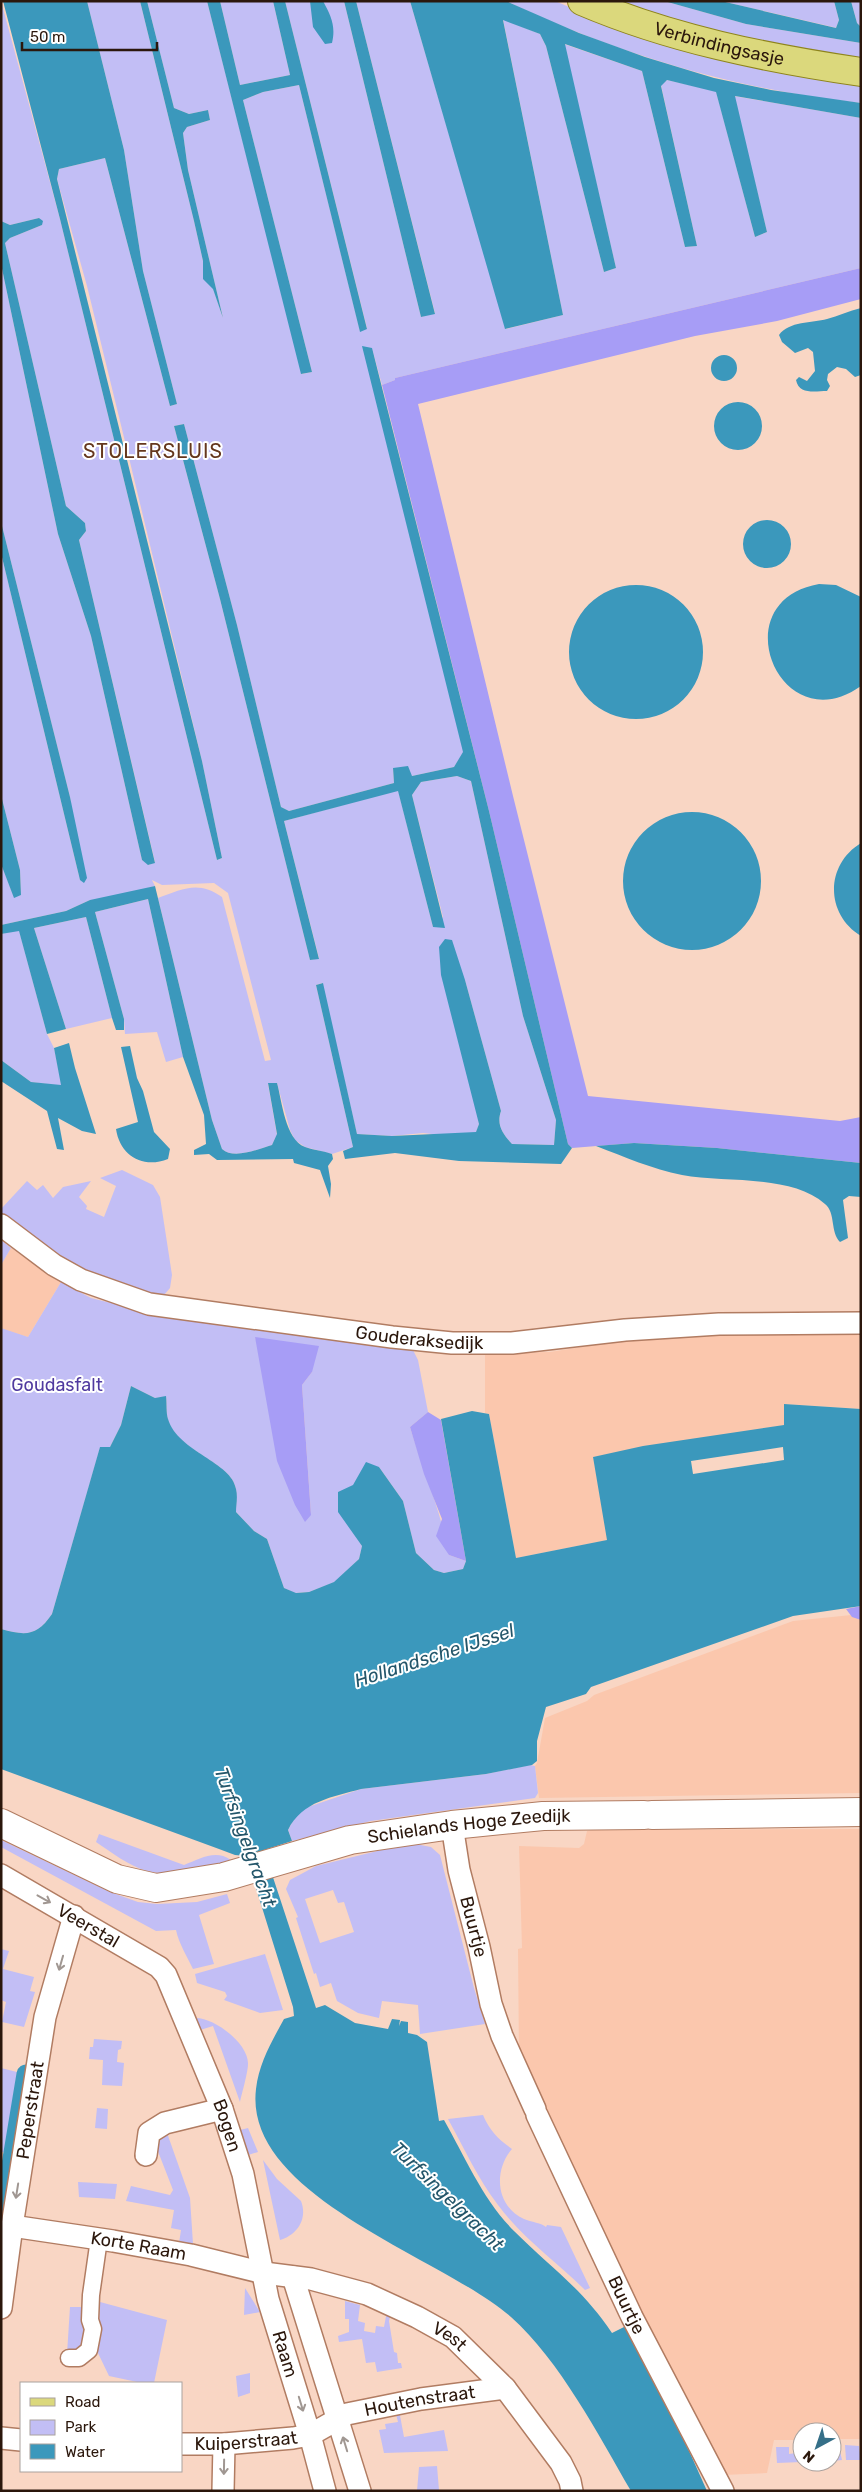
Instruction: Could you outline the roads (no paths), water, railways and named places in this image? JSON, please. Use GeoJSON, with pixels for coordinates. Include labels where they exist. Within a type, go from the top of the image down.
{"type":"FeatureCollection","features":[{"type":"Feature","properties":{"kind":"main road","name":"Verbindingsasje"},"geometry":{"type":"LineString","coordinates":[[582,1],[670,33],[730,49],[798,63],[861,72]]}},
{"type":"Feature","properties":{"kind":"main road","name":"Schielands Hoge Zeedijk"},"geometry":{"type":"LineString","coordinates":[[1,1823],[117,1879],[156,1888],[224,1877],[350,1840],[452,1825],[543,1816],[861,1812]]}},
{"type":"Feature","properties":{"kind":"street","name":"Gouderaksedijk"},"geometry":{"type":"LineString","coordinates":[[1,1225],[54,1265],[81,1280],[150,1304],[383,1336],[452,1343],[512,1343],[625,1330],[710,1324],[861,1323]]}},
{"type":"Feature","properties":{"kind":"street","name":"Buurtje"},"geometry":{"type":"LineString","coordinates":[[452,1825],[459,1870],[479,1947],[491,2004],[502,2036],[632,2317],[723,2491]]}},
{"type":"Feature","properties":{"kind":"street","name":"Veerstal"},"geometry":{"type":"LineString","coordinates":[[1,1875],[159,1967],[170,1984]]}},
{"type":"Feature","properties":{"kind":"street","name":"Peperstraat"},"geometry":{"type":"LineString","coordinates":[[1,2308],[45,2017],[74,1916]]}},
{"type":"Feature","properties":{"kind":"street","name":"Bogen"},"geometry":{"type":"LineString","coordinates":[[170,1984],[222,2109],[243,2174],[264,2273]]}},
{"type":"Feature","properties":{"kind":"street"},"geometry":{"type":"LineString","coordinates":[[146,2154],[149,2133],[165,2123],[222,2109]]}},
{"type":"Feature","properties":{"kind":"street","name":"Korte Raam"},"geometry":{"type":"LineString","coordinates":[[12,2226],[191,2255],[264,2273]]}},
{"type":"Feature","properties":{"kind":"street"},"geometry":{"type":"LineString","coordinates":[[69,2358],[79,2358],[89,2350],[93,2330],[90,2320],[91,2295],[99,2239]]}},
{"type":"Feature","properties":{"kind":"street","name":"Vest"},"geometry":{"type":"LineString","coordinates":[[264,2273],[311,2279],[367,2294],[417,2317],[453,2337],[505,2388],[561,2463],[570,2481],[572,2491]]}},
{"type":"Feature","properties":{"kind":"street","name":"Raam"},"geometry":{"type":"LineString","coordinates":[[264,2273],[268,2299],[310,2435],[325,2491]]}},
{"type":"Feature","properties":{"kind":"street","name":"Raam"},"geometry":{"type":"LineString","coordinates":[[293,2277],[360,2491]]}},
{"type":"Feature","properties":{"kind":"street","name":"Houtenstraat"},"geometry":{"type":"LineString","coordinates":[[338,2419],[346,2414],[420,2400],[505,2388]]}},
{"type":"Feature","properties":{"kind":"street"},"geometry":{"type":"LineString","coordinates":[[310,2435],[338,2419]]}},
{"type":"Feature","properties":{"kind":"street","name":"Kuiperstraat"},"geometry":{"type":"LineString","coordinates":[[182,2444],[224,2444],[310,2435]]}},
{"type":"Feature","properties":{"kind":"street"},"geometry":{"type":"LineString","coordinates":[[1,2438],[20,2440]]}},
{"type":"Feature","properties":{"kind":"street"},"geometry":{"type":"LineString","coordinates":[[223,2491],[224,2444]]}},
{"type":"Feature","properties":{"kind":"water"},"geometry":{"type":"Polygon","coordinates":[[[3,1],[87,1],[124,150],[143,271],[177,404],[170,406],[105,158],[59,169],[57,179],[202,761],[222,858],[217,860],[60,219],[3,1]]]}},
{"type":"Feature","properties":{"kind":"water"},"geometry":{"type":"Polygon","coordinates":[[[140,1],[147,1],[174,108],[189,114],[208,110],[210,120],[187,127],[183,133],[188,170],[223,318],[213,289],[203,279],[203,261],[194,221],[140,1]]]}},
{"type":"Feature","properties":{"kind":"water"},"geometry":{"type":"Polygon","coordinates":[[[207,1],[220,1],[240,85],[290,75],[273,1],[285,1],[367,329],[360,332],[299,85],[263,92],[243,100],[312,372],[301,374],[207,1]]]}},
{"type":"Feature","properties":{"kind":"water"},"geometry":{"type":"Polygon","coordinates":[[[310,1],[323,1],[326,6],[333,26],[332,43],[325,44],[313,27],[310,1]]]}},
{"type":"Feature","properties":{"kind":"water"},"geometry":{"type":"Polygon","coordinates":[[[344,1],[356,1],[435,314],[421,317],[344,1]]]}},
{"type":"Feature","properties":{"kind":"water"},"geometry":{"type":"Polygon","coordinates":[[[410,1],[506,1],[579,33],[645,57],[714,78],[771,90],[861,103],[861,118],[735,96],[767,232],[755,237],[716,92],[667,80],[661,86],[697,246],[685,247],[642,71],[565,44],[616,268],[604,272],[546,46],[540,34],[503,20],[563,315],[505,329],[410,1]]]}},
{"type":"Feature","properties":{"kind":"water"},"geometry":{"type":"Polygon","coordinates":[[[664,1],[721,1],[836,28],[839,20],[834,1],[851,1],[857,23],[861,27],[861,43],[746,24],[664,1]]]}},
{"type":"Feature","properties":{"kind":"water"},"geometry":{"type":"Polygon","coordinates":[[[39,218],[43,221],[42,225],[10,238],[5,243],[66,506],[85,523],[86,531],[79,540],[155,863],[148,865],[142,860],[91,636],[58,534],[1,264],[1,221],[10,225],[39,218]]]}},
{"type":"Feature","properties":{"kind":"water"},"geometry":{"type":"Polygon","coordinates":[[[861,308],[861,375],[855,377],[846,369],[837,367],[828,374],[827,380],[830,386],[827,391],[808,391],[800,388],[796,380],[799,377],[807,381],[815,371],[813,352],[808,348],[795,353],[782,342],[779,335],[783,330],[801,323],[827,319],[861,308]]]}},
{"type":"Feature","properties":{"kind":"water"},"geometry":{"type":"Polygon","coordinates":[[[362,346],[372,348],[489,811],[568,1144],[572,1148],[561,1164],[459,1161],[395,1153],[345,1159],[343,1151],[353,1147],[316,985],[323,983],[357,1134],[392,1136],[476,1132],[479,1124],[441,975],[439,947],[445,939],[452,940],[465,980],[501,1111],[499,1121],[503,1133],[512,1144],[554,1145],[556,1120],[523,1016],[471,781],[457,776],[421,782],[412,795],[445,928],[433,927],[398,791],[284,821],[319,959],[310,960],[220,599],[174,426],[184,424],[237,625],[281,807],[289,811],[394,783],[393,768],[408,766],[412,776],[454,767],[463,752],[362,346]]]}},
{"type":"Feature","properties":{"kind":"water"},"geometry":{"type":"Polygon","coordinates":[[[724,355],[733,359],[737,368],[733,377],[724,381],[715,377],[711,368],[715,359],[724,355]]]}},
{"type":"Feature","properties":{"kind":"water"},"geometry":{"type":"Polygon","coordinates":[[[738,402],[747,404],[755,409],[760,417],[762,426],[760,435],[755,443],[747,448],[738,450],[729,448],[721,443],[716,435],[714,426],[716,417],[721,409],[729,404],[738,402]]]}},
{"type":"Feature","properties":{"kind":"water"},"geometry":{"type":"Polygon","coordinates":[[[767,520],[776,522],[784,527],[789,535],[791,544],[789,553],[784,561],[776,566],[767,568],[758,566],[750,561],[745,553],[743,544],[745,535],[750,527],[758,522],[767,520]]]}},
{"type":"Feature","properties":{"kind":"water"},"geometry":{"type":"Polygon","coordinates":[[[1,522],[70,797],[87,878],[84,883],[80,880],[1,553],[1,522]]]}},
{"type":"Feature","properties":{"kind":"water"},"geometry":{"type":"Polygon","coordinates":[[[819,584],[836,585],[861,597],[861,686],[832,699],[806,697],[786,684],[773,663],[768,639],[773,615],[789,596],[819,584]]]}},
{"type":"Feature","properties":{"kind":"water"},"geometry":{"type":"Polygon","coordinates":[[[636,585],[661,591],[683,605],[697,627],[703,652],[697,677],[683,699],[661,713],[636,719],[611,713],[589,699],[575,677],[569,652],[575,627],[589,605],[611,591],[636,585]]]}},
{"type":"Feature","properties":{"kind":"water"},"geometry":{"type":"Polygon","coordinates":[[[1,795],[20,870],[21,895],[14,898],[1,864],[1,795]]]}},
{"type":"Feature","properties":{"kind":"water"},"geometry":{"type":"Polygon","coordinates":[[[692,812],[718,817],[741,832],[756,855],[761,881],[756,907],[741,930],[718,945],[692,950],[666,945],[643,930],[628,907],[623,881],[628,855],[643,832],[666,817],[692,812]]]}},
{"type":"Feature","properties":{"kind":"water"},"geometry":{"type":"Polygon","coordinates":[[[861,843],[861,936],[849,927],[841,915],[836,903],[834,890],[836,876],[841,864],[849,852],[861,843]]]}},
{"type":"Feature","properties":{"kind":"water"},"geometry":{"type":"Polygon","coordinates":[[[155,886],[212,1120],[222,1149],[233,1154],[239,1154],[272,1145],[277,1134],[268,1083],[277,1083],[285,1119],[298,1143],[305,1147],[332,1154],[333,1159],[328,1166],[331,1184],[330,1198],[320,1170],[294,1163],[293,1159],[217,1160],[209,1154],[194,1155],[194,1150],[206,1144],[204,1115],[183,1057],[148,899],[95,912],[124,1019],[124,1030],[116,1030],[86,917],[34,928],[66,1029],[47,1034],[19,931],[1,934],[1,925],[66,911],[90,900],[155,886]]]}},
{"type":"Feature","properties":{"kind":"water"},"geometry":{"type":"Polygon","coordinates":[[[69,1043],[96,1134],[82,1131],[58,1118],[64,1150],[57,1149],[47,1111],[1,1081],[1,1060],[31,1082],[61,1085],[54,1048],[69,1043]]]}},
{"type":"Feature","properties":{"kind":"water"},"geometry":{"type":"Polygon","coordinates":[[[130,1046],[137,1078],[143,1091],[154,1132],[170,1149],[168,1159],[159,1162],[142,1161],[134,1158],[122,1146],[118,1138],[116,1129],[138,1122],[121,1047],[130,1046]]]}},
{"type":"Feature","properties":{"kind":"water"},"geometry":{"type":"Polygon","coordinates":[[[634,1143],[717,1148],[861,1163],[861,1197],[849,1196],[843,1200],[848,1238],[840,1242],[835,1233],[831,1212],[825,1204],[811,1194],[794,1188],[757,1181],[682,1175],[649,1166],[596,1146],[634,1143]]]}},
{"type":"Feature","properties":{"kind":"water"},"geometry":{"type":"Polygon","coordinates":[[[131,1386],[155,1398],[166,1396],[167,1417],[174,1430],[182,1440],[225,1471],[232,1480],[237,1492],[236,1512],[254,1531],[267,1539],[284,1588],[296,1593],[309,1592],[334,1582],[359,1559],[362,1546],[338,1512],[338,1492],[353,1485],[366,1462],[379,1467],[403,1501],[416,1553],[434,1570],[444,1573],[463,1569],[466,1561],[441,1419],[472,1411],[489,1414],[516,1558],[607,1540],[593,1457],[643,1446],[784,1425],[784,1404],[861,1409],[861,1606],[793,1616],[591,1687],[586,1694],[546,1707],[537,1741],[537,1761],[532,1765],[486,1774],[361,1789],[329,1798],[310,1806],[294,1820],[288,1830],[292,1841],[264,1850],[316,2008],[325,2005],[355,2023],[388,2029],[392,2019],[400,2020],[399,2026],[401,2021],[408,2022],[408,2033],[417,2035],[427,2042],[439,2121],[444,2120],[484,2192],[503,2219],[577,2290],[601,2317],[612,2333],[626,2326],[707,2491],[631,2491],[562,2376],[529,2335],[511,2317],[481,2295],[354,2221],[314,2193],[281,2162],[261,2127],[256,2089],[260,2070],[267,2052],[284,2019],[294,2016],[293,2007],[246,1856],[235,1855],[1,1769],[1,1629],[17,1633],[30,1632],[41,1627],[52,1614],[100,1447],[110,1447],[121,1425],[131,1386]]]}},
{"type":"Feature","properties":{"kind":"waterway"},"geometry":{"type":"LineString","coordinates":[[1,2225],[26,2074]]}},
{"type":"Feature","properties":{"kind":"district","name":"STOLERSLUIS"},"geometry":{"type":"Point","coordinates":[153,451]}},
{"type":"Feature","properties":{"kind":"park label","name":"Goudasfalt"},"geometry":{"type":"Point","coordinates":[57,1385]}},
{"type":"Feature","properties":{"kind":"water label","name":"Hollandsche IJssel"},"geometry":{"type":"Point","coordinates":[434,1655]}},
{"type":"Feature","properties":{"kind":"water label","name":"Turfsingelgracht"},"geometry":{"type":"Point","coordinates":[246,1837]}},
{"type":"Feature","properties":{"kind":"water label","name":"Turfsingelgracht"},"geometry":{"type":"Point","coordinates":[448,2196]}}]}
